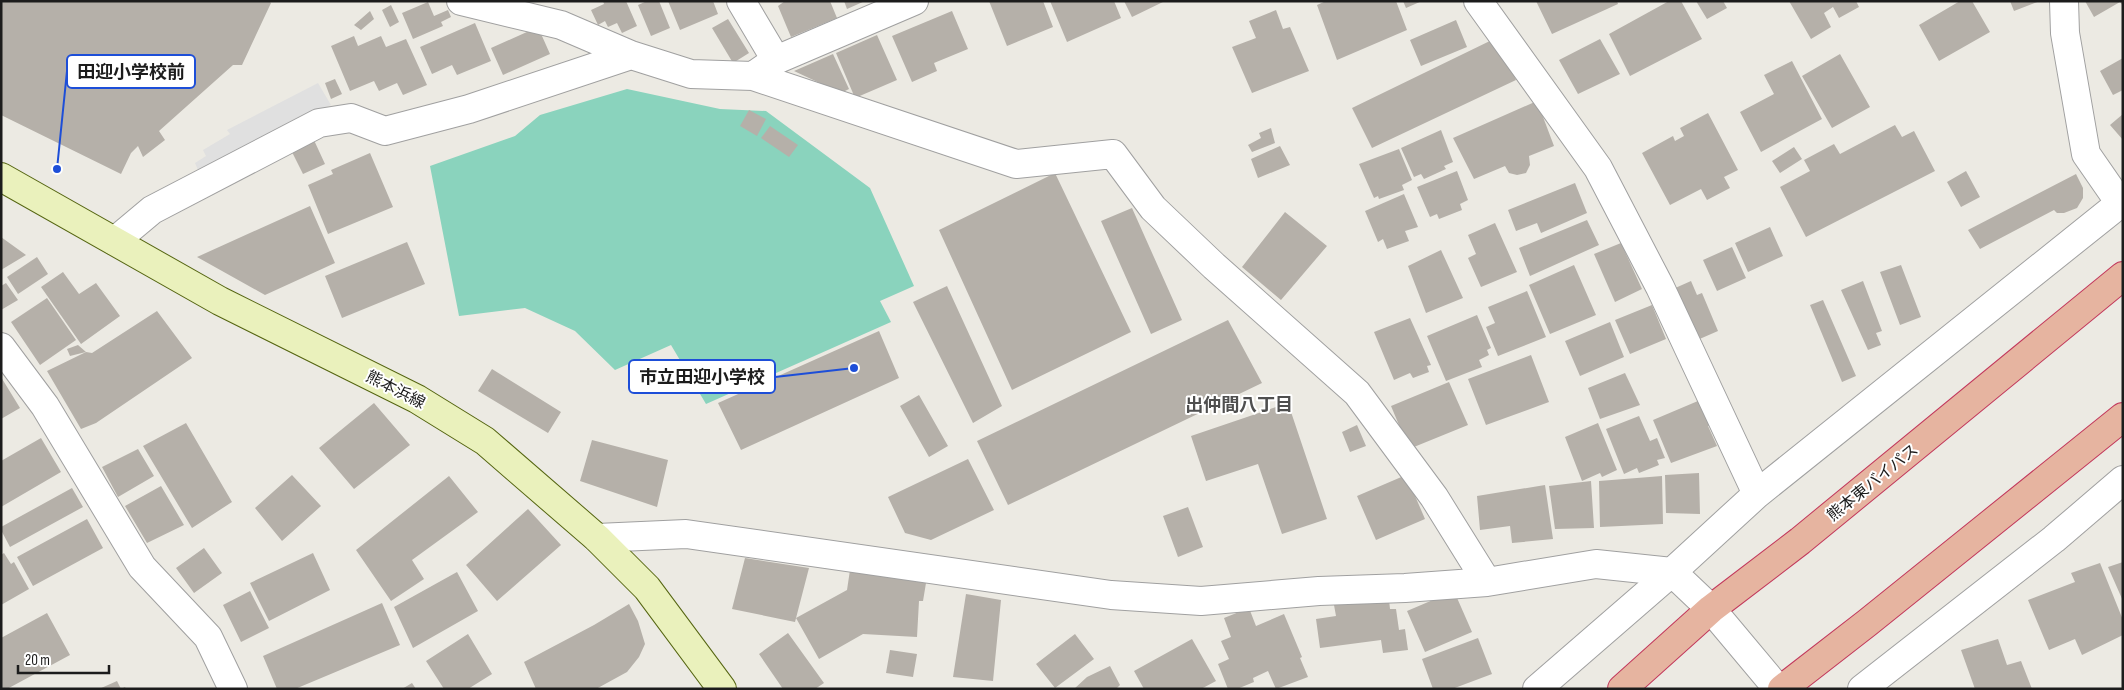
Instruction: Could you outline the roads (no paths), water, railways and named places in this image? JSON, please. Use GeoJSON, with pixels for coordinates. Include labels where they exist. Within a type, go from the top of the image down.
{"type":"FeatureCollection","features":[{"type":"Feature","properties":{"kind":"highway","name":"熊本東バイパス"},"geometry":{"type":"LineString","coordinates":[[1622,689],[1711,609],[1800,541],[2123,276]]}},
{"type":"Feature","properties":{"kind":"highway"},"geometry":{"type":"LineString","coordinates":[[1780,689],[1875,617],[2123,417]]}},
{"type":"Feature","properties":{"kind":"main road","name":"熊本浜線"},"geometry":{"type":"LineString","coordinates":[[1,177],[220,301],[417,399],[476,435],[598,538],[647,588],[722,689]]}},
{"type":"Feature","properties":{"kind":"street"},"geometry":{"type":"LineString","coordinates":[[461,1],[561,25],[631,55],[691,74],[753,76],[1016,164],[1113,154],[1152,208],[1214,266],[1357,393],[1434,498],[1487,582]]}},
{"type":"Feature","properties":{"kind":"street"},"geometry":{"type":"LineString","coordinates":[[741,1],[776,60]]}},
{"type":"Feature","properties":{"kind":"street"},"geometry":{"type":"LineString","coordinates":[[753,76],[776,60],[914,1]]}},
{"type":"Feature","properties":{"kind":"street"},"geometry":{"type":"LineString","coordinates":[[1478,1],[1598,168],[1660,287],[1758,494]]}},
{"type":"Feature","properties":{"kind":"street"},"geometry":{"type":"LineString","coordinates":[[1537,689],[1672,572],[1758,494],[2121,202],[2086,154],[2065,33],[2064,1]]}},
{"type":"Feature","properties":{"kind":"street"},"geometry":{"type":"LineString","coordinates":[[115,241],[152,210],[319,123],[352,118],[385,132],[469,109],[631,55]]}},
{"type":"Feature","properties":{"kind":"street"},"geometry":{"type":"LineString","coordinates":[[1,347],[45,406],[142,567],[208,637],[233,689]]}},
{"type":"Feature","properties":{"kind":"street"},"geometry":{"type":"LineString","coordinates":[[1862,689],[2054,539],[2123,480]]}},
{"type":"Feature","properties":{"kind":"street"},"geometry":{"type":"LineString","coordinates":[[598,538],[686,534],[1111,595],[1201,601],[1319,591],[1405,588],[1487,582],[1596,564],[1672,572],[1711,609],[1780,689]]}},
{"type":"Feature","properties":{"kind":"place","name":"田迎小学校前"},"geometry":{"type":"Point","coordinates":[57,169]}},
{"type":"Feature","properties":{"kind":"place","name":"市立田迎小学校"},"geometry":{"type":"Point","coordinates":[854,368]}},
{"type":"Feature","properties":{"kind":"district","name":"出仲間八丁目"},"geometry":{"type":"Point","coordinates":[1239,405]}}]}
